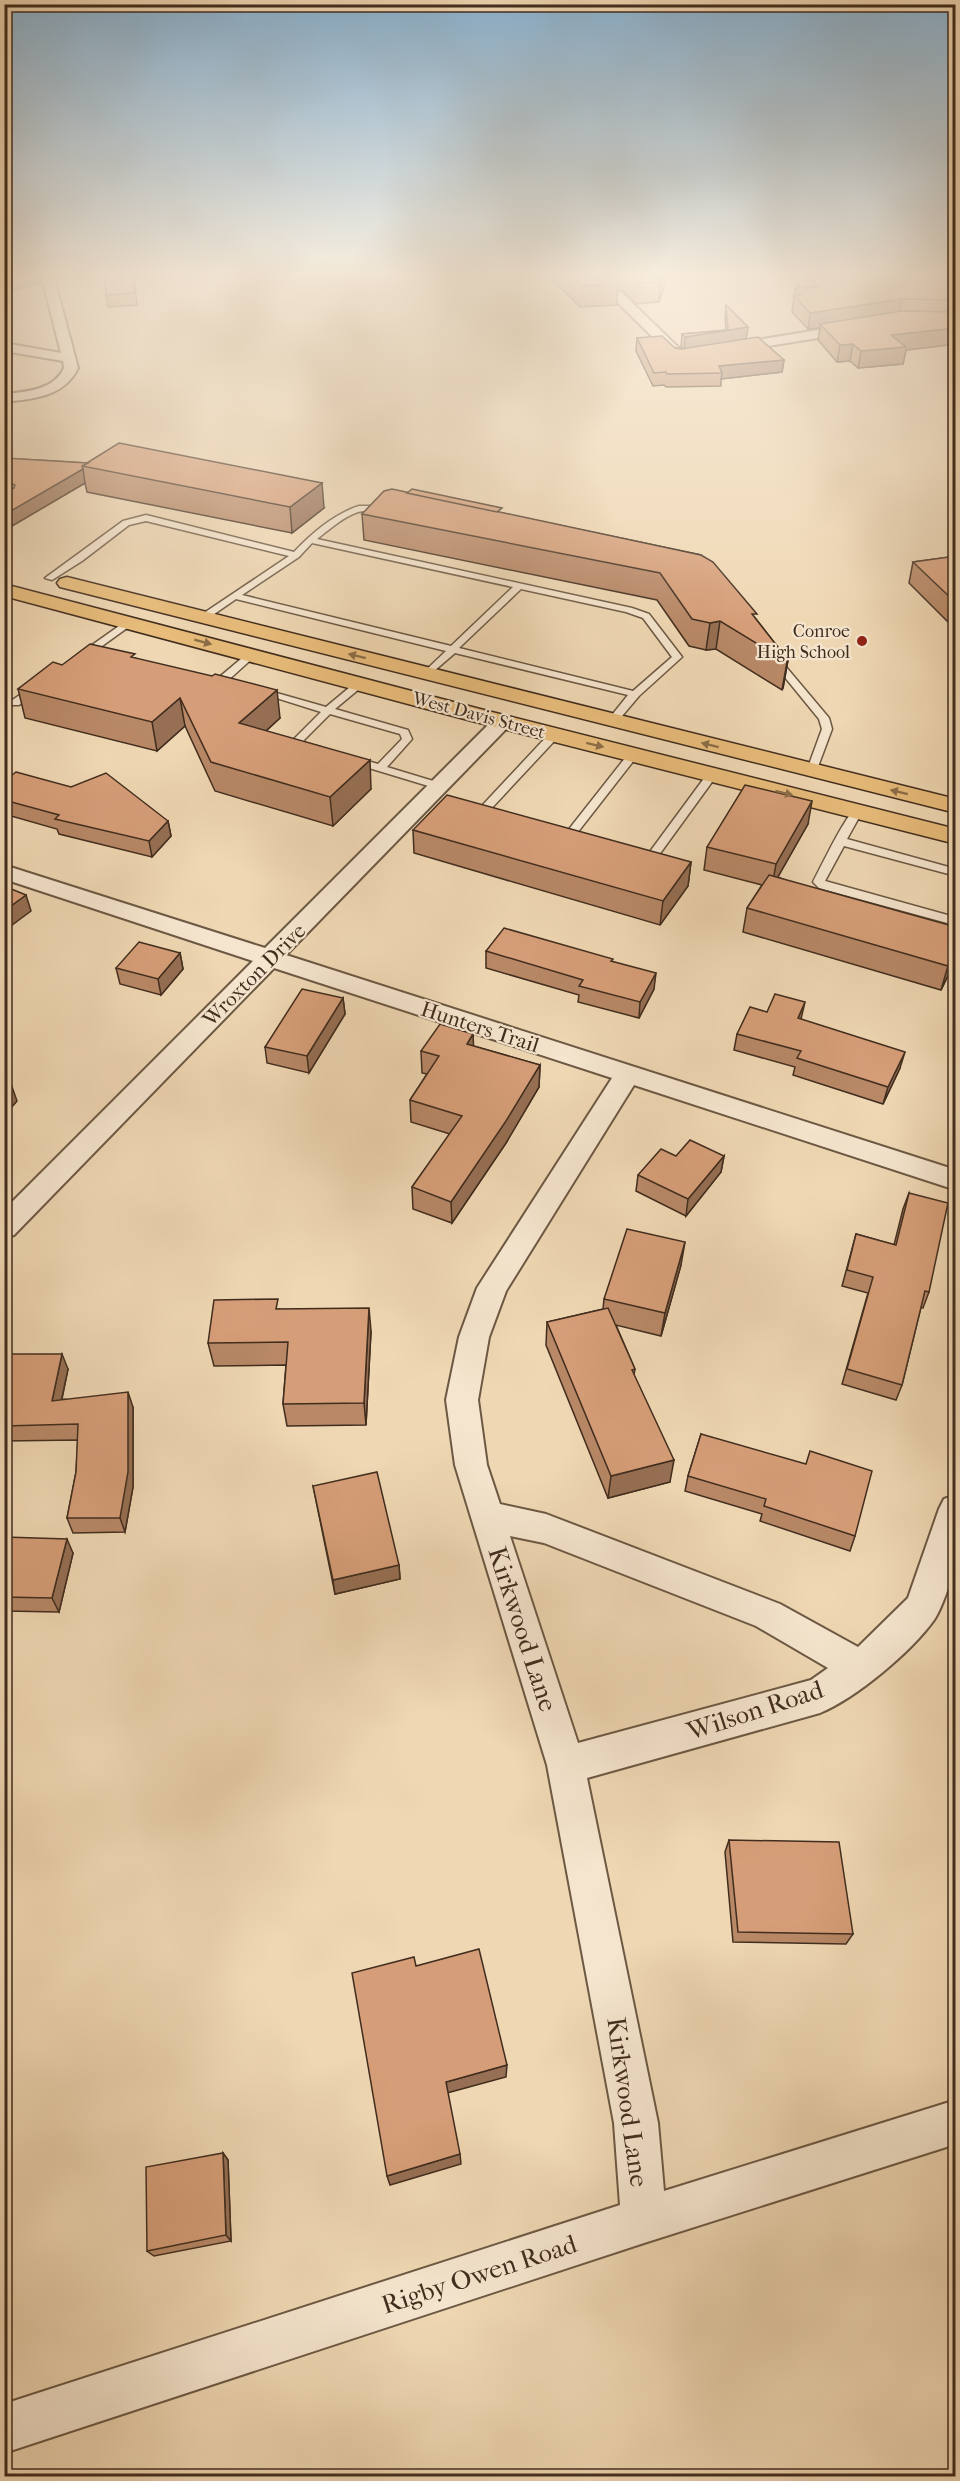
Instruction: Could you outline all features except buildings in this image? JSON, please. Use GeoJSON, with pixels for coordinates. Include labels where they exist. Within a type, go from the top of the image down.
{"type":"FeatureCollection","features":[{"type":"Feature","properties":{"kind":"main road","name":"West Davis Street"},"geometry":{"type":"LineString","coordinates":[[27,573],[956,806]]}},
{"type":"Feature","properties":{"kind":"main road","name":"West Davis Street"},"geometry":{"type":"LineString","coordinates":[[4,589],[502,722],[956,837]]}},
{"type":"Feature","properties":{"kind":"main road"},"geometry":{"type":"LineString","coordinates":[[4,589],[38,590],[172,623],[188,623],[204,617]]}},
{"type":"Feature","properties":{"kind":"main road"},"geometry":{"type":"LineString","coordinates":[[360,684],[381,677],[406,678],[626,733],[670,735]]}},
{"type":"Feature","properties":{"kind":"street"},"geometry":{"type":"LineString","coordinates":[[4,398],[23,394]]}},
{"type":"Feature","properties":{"kind":"street","name":"Wroxton Drive"},"geometry":{"type":"LineString","coordinates":[[4,1228],[502,722]]}},
{"type":"Feature","properties":{"kind":"street","name":"Hunters Trail"},"geometry":{"type":"LineString","coordinates":[[4,872],[956,1180]]}},
{"type":"Feature","properties":{"kind":"street","name":"Kirkwood Lane"},"geometry":{"type":"LineString","coordinates":[[627,1075],[492,1288],[474,1337],[462,1400],[471,1465],[566,1765],[636,2123],[644,2220]]}},
{"type":"Feature","properties":{"kind":"street","name":"Wilson Road"},"geometry":{"type":"LineString","coordinates":[[566,1765],[820,1695],[879,1653],[922,1608],[956,1509]]}},
{"type":"Feature","properties":{"kind":"street"},"geometry":{"type":"LineString","coordinates":[[487,1516],[546,1529],[768,1615],[859,1667]]}},
{"type":"Feature","properties":{"kind":"street","name":"Rigby Owen Road"},"geometry":{"type":"LineString","coordinates":[[4,2429],[644,2220],[956,2122]]}},
{"type":"Feature","properties":{"kind":"lane"},"geometry":{"type":"LineString","coordinates":[[204,617],[296,555],[310,540],[350,512],[379,508],[393,510]]}},
{"type":"Feature","properties":{"kind":"lane"},"geometry":{"type":"LineString","coordinates":[[49,578],[79,559],[126,523],[146,518],[296,555]]}},
{"type":"Feature","properties":{"kind":"lane"},"geometry":{"type":"LineString","coordinates":[[310,540],[629,610],[646,616],[677,657],[635,694],[613,720]]}},
{"type":"Feature","properties":{"kind":"lane"},"geometry":{"type":"LineString","coordinates":[[427,674],[519,586]]}},
{"type":"Feature","properties":{"kind":"lane"},"geometry":{"type":"LineString","coordinates":[[234,596],[635,694]]}},
{"type":"Feature","properties":{"kind":"lane"},"geometry":{"type":"LineString","coordinates":[[70,665],[129,622]]}},
{"type":"Feature","properties":{"kind":"lane"},"geometry":{"type":"LineString","coordinates":[[765,647],[824,718],[827,729],[812,770]]}},
{"type":"Feature","properties":{"kind":"lane"},"geometry":{"type":"LineString","coordinates":[[88,652],[99,655]]}},
{"type":"Feature","properties":{"kind":"lane"},"geometry":{"type":"LineString","coordinates":[[195,682],[206,685],[219,683],[251,655]]}},
{"type":"Feature","properties":{"kind":"lane"},"geometry":{"type":"LineString","coordinates":[[15,703],[42,684]]}},
{"type":"Feature","properties":{"kind":"lane"},"geometry":{"type":"LineString","coordinates":[[323,751],[300,745],[299,739],[328,710],[360,684]]}},
{"type":"Feature","properties":{"kind":"lane"},"geometry":{"type":"LineString","coordinates":[[257,690],[404,732],[407,739],[380,768]]}},
{"type":"Feature","properties":{"kind":"lane"},"geometry":{"type":"LineString","coordinates":[[504,818],[482,812],[554,735]]}},
{"type":"Feature","properties":{"kind":"lane"},"geometry":{"type":"LineString","coordinates":[[334,755],[439,786]]}},
{"type":"Feature","properties":{"kind":"lane"},"geometry":{"type":"LineString","coordinates":[[569,835],[633,755]]}},
{"type":"Feature","properties":{"kind":"lane"},"geometry":{"type":"LineString","coordinates":[[631,851],[652,857],[712,775]]}},
{"type":"Feature","properties":{"kind":"lane"},"geometry":{"type":"LineString","coordinates":[[856,812],[819,882],[823,886],[951,920],[956,919]]}},
{"type":"Feature","properties":{"kind":"lane"},"geometry":{"type":"LineString","coordinates":[[840,841],[956,873]]}},
{"type":"Feature","properties":{"kind":"place","name":"Conroe High School"},"geometry":{"type":"Point","coordinates":[862,641]}}]}
